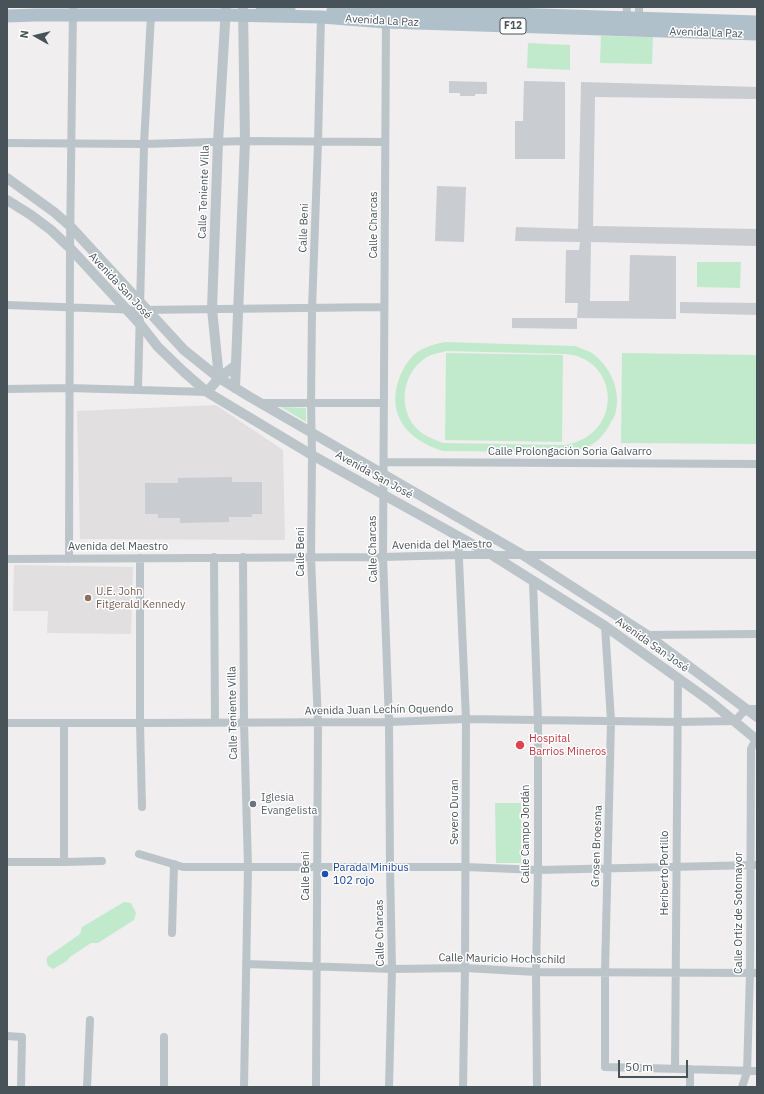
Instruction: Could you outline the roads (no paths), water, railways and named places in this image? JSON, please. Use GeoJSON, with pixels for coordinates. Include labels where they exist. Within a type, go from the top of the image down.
{"type":"FeatureCollection","features":[{"type":"Feature","properties":{"kind":"main road","name":"Avenida La Paz"},"geometry":{"type":"LineString","coordinates":[[262,7],[386,16],[522,11],[595,18]]}},
{"type":"Feature","properties":{"kind":"main road","name":"Avenida La Paz"},"geometry":{"type":"LineString","coordinates":[[7,16],[37,11],[136,11],[151,15],[226,11],[326,12]]}},
{"type":"Feature","properties":{"kind":"main road","name":"Avenida La Paz"},"geometry":{"type":"LineString","coordinates":[[427,14],[757,22]]}},
{"type":"Feature","properties":{"kind":"main road","name":"Avenida La Paz"},"geometry":{"type":"LineString","coordinates":[[633,18],[757,34]]}},
{"type":"Feature","properties":{"kind":"street"},"geometry":{"type":"LineString","coordinates":[[69,559],[70,226],[73,11]]}},
{"type":"Feature","properties":{"kind":"street","name":"Calle Teniente Villa"},"geometry":{"type":"LineString","coordinates":[[219,378],[212,309],[218,142],[226,11]]}},
{"type":"Feature","properties":{"kind":"street"},"geometry":{"type":"LineString","coordinates":[[235,388],[245,141],[243,12]]}},
{"type":"Feature","properties":{"kind":"street","name":"Calle Beni"},"geometry":{"type":"LineString","coordinates":[[316,1087],[318,722],[311,558],[312,309],[318,142],[326,12]]}},
{"type":"Feature","properties":{"kind":"street"},"geometry":{"type":"LineString","coordinates":[[138,389],[142,307],[144,144],[151,15]]}},
{"type":"Feature","properties":{"kind":"street","name":"Calle Charcas"},"geometry":{"type":"LineString","coordinates":[[386,16],[383,558],[389,722],[392,969],[390,1087]]}},
{"type":"Feature","properties":{"kind":"street"},"geometry":{"type":"LineString","coordinates":[[7,143],[144,144],[245,141],[385,142]]}},
{"type":"Feature","properties":{"kind":"street","name":"Avenida San José"},"geometry":{"type":"LineString","coordinates":[[7,178],[54,212],[70,226],[142,307],[184,350],[219,378],[523,555],[647,635],[757,717]]}},
{"type":"Feature","properties":{"kind":"street","name":"Avenida San José"},"geometry":{"type":"LineString","coordinates":[[7,200],[51,230],[70,248],[164,352],[184,372],[208,392],[312,455],[492,555],[605,626],[678,678],[735,721],[756,739]]}},
{"type":"Feature","properties":{"kind":"street"},"geometry":{"type":"LineString","coordinates":[[7,305],[126,309],[142,307],[212,309],[384,308]]}},
{"type":"Feature","properties":{"kind":"street"},"geometry":{"type":"LineString","coordinates":[[7,389],[138,389],[208,392],[219,378],[236,365]]}},
{"type":"Feature","properties":{"kind":"street"},"geometry":{"type":"LineString","coordinates":[[260,403],[384,403]]}},
{"type":"Feature","properties":{"kind":"street","name":"Calle Prolongación Soria Galvarro"},"geometry":{"type":"LineString","coordinates":[[384,462],[757,464]]}},
{"type":"Feature","properties":{"kind":"street","name":"Severo Duran"},"geometry":{"type":"LineString","coordinates":[[458,537],[466,719],[466,968],[464,1087]]}},
{"type":"Feature","properties":{"kind":"street","name":"Avenida del Maestro"},"geometry":{"type":"LineString","coordinates":[[7,559],[214,557],[383,558],[459,555],[757,555]]}},
{"type":"Feature","properties":{"kind":"street","name":"Calle Teniente Villa"},"geometry":{"type":"LineString","coordinates":[[214,557],[215,722]]}},
{"type":"Feature","properties":{"kind":"street","name":"Calle Teniente Villa"},"geometry":{"type":"LineString","coordinates":[[243,557],[244,722],[248,868],[244,1087]]}},
{"type":"Feature","properties":{"kind":"street"},"geometry":{"type":"LineString","coordinates":[[140,558],[140,723],[142,807]]}},
{"type":"Feature","properties":{"kind":"street","name":"Calle Campo Jordán"},"geometry":{"type":"LineString","coordinates":[[534,582],[538,721],[536,972],[537,1087]]}},
{"type":"Feature","properties":{"kind":"street","name":"Grosen Broesma"},"geometry":{"type":"LineString","coordinates":[[605,626],[611,720],[605,972],[605,1067],[675,1068]]}},
{"type":"Feature","properties":{"kind":"street"},"geometry":{"type":"LineString","coordinates":[[647,635],[757,634]]}},
{"type":"Feature","properties":{"kind":"street","name":"Heriberto Portillo"},"geometry":{"type":"LineString","coordinates":[[675,1068],[678,678]]}},
{"type":"Feature","properties":{"kind":"street"},"geometry":{"type":"LineString","coordinates":[[735,721],[746,709],[757,709]]}},
{"type":"Feature","properties":{"kind":"street","name":"Avenida Juan Lechín Oquendo"},"geometry":{"type":"LineString","coordinates":[[7,723],[389,722],[466,719],[538,721],[735,721]]}},
{"type":"Feature","properties":{"kind":"street"},"geometry":{"type":"LineString","coordinates":[[64,723],[64,862]]}},
{"type":"Feature","properties":{"kind":"street","name":"Calle Ortiz de Sotomayor"},"geometry":{"type":"LineString","coordinates":[[742,1087],[747,1072],[754,973],[754,865],[751,749],[756,739]]}},
{"type":"Feature","properties":{"kind":"street"},"geometry":{"type":"LineString","coordinates":[[139,854],[183,867],[466,867],[538,870],[754,865]]}},
{"type":"Feature","properties":{"kind":"street"},"geometry":{"type":"LineString","coordinates":[[7,862],[102,861]]}},
{"type":"Feature","properties":{"kind":"street"},"geometry":{"type":"LineString","coordinates":[[172,933],[174,864]]}},
{"type":"Feature","properties":{"kind":"street","name":"Calle Mauricio Hochschild"},"geometry":{"type":"LineString","coordinates":[[246,964],[392,969],[466,968],[536,972],[754,973]]}},
{"type":"Feature","properties":{"kind":"street"},"geometry":{"type":"LineString","coordinates":[[87,1087],[90,1020]]}},
{"type":"Feature","properties":{"kind":"street"},"geometry":{"type":"LineString","coordinates":[[7,1036],[22,1036],[21,1087]]}},
{"type":"Feature","properties":{"kind":"street"},"geometry":{"type":"LineString","coordinates":[[164,1037],[164,1087]]}},
{"type":"Feature","properties":{"kind":"street"},"geometry":{"type":"LineString","coordinates":[[675,1068],[747,1072],[757,1071]]}},
{"type":"Feature","properties":{"kind":"street"},"geometry":{"type":"LineString","coordinates":[[690,1069],[690,1087]]}},
{"type":"Feature","properties":{"kind":"place","name":"U.E. John Fitgerald Kennedy"},"geometry":{"type":"Point","coordinates":[88,598]}},
{"type":"Feature","properties":{"kind":"place","name":"Hospital Barrios Mineros"},"geometry":{"type":"Point","coordinates":[520,745]}},
{"type":"Feature","properties":{"kind":"place","name":"Iglesia Evangelista"},"geometry":{"type":"Point","coordinates":[253,804]}},
{"type":"Feature","properties":{"kind":"place","name":"Parada Minibus 102 rojo"},"geometry":{"type":"Point","coordinates":[325,874]}}]}
